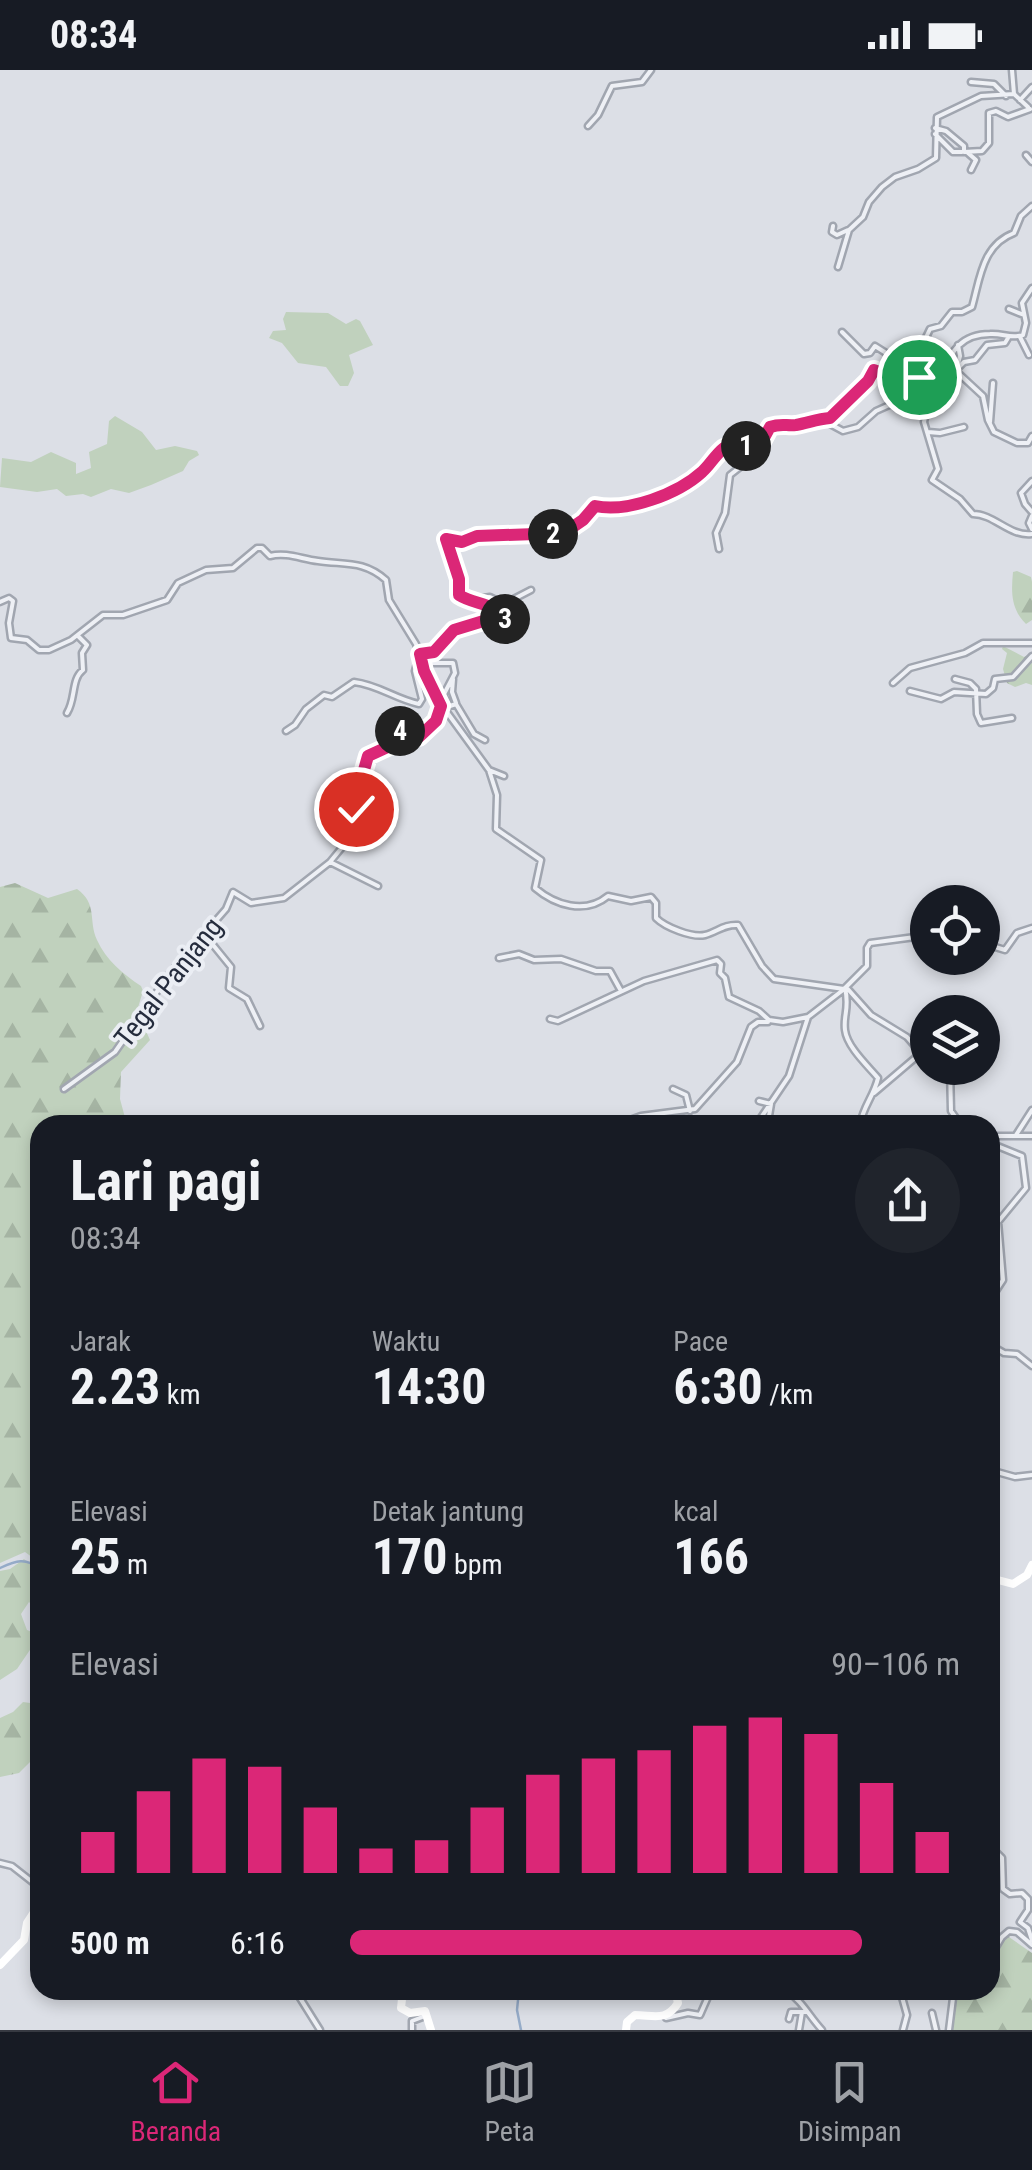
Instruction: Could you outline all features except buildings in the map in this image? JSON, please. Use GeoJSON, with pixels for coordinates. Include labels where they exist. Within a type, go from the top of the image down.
{"type":"FeatureCollection","features":[{"type":"Feature","properties":{"kind":"street"},"geometry":{"type":"LineString","coordinates":[[588,126],[612,86],[645,81],[651,70]]}},
{"type":"Feature","properties":{"kind":"street"},"geometry":{"type":"LineString","coordinates":[[1012,70],[1014,94],[1031,109]]}},
{"type":"Feature","properties":{"kind":"street"},"geometry":{"type":"LineString","coordinates":[[971,82],[994,84],[1006,96]]}},
{"type":"Feature","properties":{"kind":"street"},"geometry":{"type":"LineString","coordinates":[[1020,100],[1032,87]]}},
{"type":"Feature","properties":{"kind":"street"},"geometry":{"type":"LineString","coordinates":[[834,234],[841,235],[861,220],[869,202],[886,183],[935,160],[936,117],[976,97],[1014,94]]}},
{"type":"Feature","properties":{"kind":"street"},"geometry":{"type":"LineString","coordinates":[[935,131],[952,152],[982,151],[988,146],[989,113],[996,111],[1008,117],[1031,109]]}},
{"type":"Feature","properties":{"kind":"street"},"geometry":{"type":"LineString","coordinates":[[935,131],[954,137],[964,146],[976,160],[971,170]]}},
{"type":"Feature","properties":{"kind":"street"},"geometry":{"type":"LineString","coordinates":[[1026,155],[1032,162]]}},
{"type":"Feature","properties":{"kind":"street"},"geometry":{"type":"LineString","coordinates":[[911,369],[930,329],[941,326],[952,312],[972,307],[983,261],[1004,236],[1014,233],[1032,206]]}},
{"type":"Feature","properties":{"kind":"street"},"geometry":{"type":"LineString","coordinates":[[832,226],[844,248]]}},
{"type":"Feature","properties":{"kind":"street"},"geometry":{"type":"LineString","coordinates":[[838,268],[852,227]]}},
{"type":"Feature","properties":{"kind":"street"},"geometry":{"type":"LineString","coordinates":[[1020,337],[1026,328],[1022,303],[1032,288]]}},
{"type":"Feature","properties":{"kind":"street"},"geometry":{"type":"LineString","coordinates":[[1008,308],[1024,315]]}},
{"type":"Feature","properties":{"kind":"street"},"geometry":{"type":"LineString","coordinates":[[842,332],[864,354],[870,354],[875,346],[894,358]]}},
{"type":"Feature","properties":{"kind":"street"},"geometry":{"type":"LineString","coordinates":[[720,550],[716,533],[725,513],[730,474],[744,464],[753,449],[762,445],[768,429],[780,423],[794,425],[814,418],[826,420],[843,432],[858,427],[876,411],[905,398],[920,381],[944,373],[948,358],[968,338],[990,334],[1020,337]]}},
{"type":"Feature","properties":{"kind":"street"},"geometry":{"type":"LineString","coordinates":[[1020,337],[1028,355]]}},
{"type":"Feature","properties":{"kind":"street"},"geometry":{"type":"LineString","coordinates":[[958,373],[962,364],[975,360],[987,345],[1005,343],[1008,338]]}},
{"type":"Feature","properties":{"kind":"street"},"geometry":{"type":"LineString","coordinates":[[958,345],[958,373],[984,396],[994,432],[1016,443],[1028,442],[1032,436]]}},
{"type":"Feature","properties":{"kind":"street"},"geometry":{"type":"LineString","coordinates":[[900,369],[903,349]]}},
{"type":"Feature","properties":{"kind":"street"},"geometry":{"type":"LineString","coordinates":[[890,372],[895,366],[894,350]]}},
{"type":"Feature","properties":{"kind":"street"},"geometry":{"type":"LineString","coordinates":[[826,420],[837,414],[874,370],[884,374],[911,369],[918,376],[932,379]]}},
{"type":"Feature","properties":{"kind":"street"},"geometry":{"type":"LineString","coordinates":[[920,381],[931,384],[924,420],[938,469],[932,476],[934,481],[973,514],[985,515],[1022,535],[1032,532],[1032,514],[1021,493],[1032,481]]}},
{"type":"Feature","properties":{"kind":"street"},"geometry":{"type":"LineString","coordinates":[[990,427],[993,384]]}},
{"type":"Feature","properties":{"kind":"street"},"geometry":{"type":"LineString","coordinates":[[928,432],[964,427]]}},
{"type":"Feature","properties":{"kind":"street"},"geometry":{"type":"LineString","coordinates":[[420,654],[434,652],[458,627],[490,619],[504,625],[504,618],[491,606],[458,592],[459,579],[447,538],[462,542],[477,536],[564,533],[595,506],[610,509],[673,490],[702,472],[724,448],[744,445],[753,449]]}},
{"type":"Feature","properties":{"kind":"street"},"geometry":{"type":"LineString","coordinates":[[0,602],[10,598],[14,601],[9,622],[11,638],[28,640],[44,650],[78,636],[103,615],[123,615],[164,601],[176,585],[194,574],[232,568],[260,547],[270,556],[282,553],[322,562],[344,561],[384,576],[391,604],[420,654],[441,706],[489,770],[496,796],[496,829],[541,860],[535,886],[551,902],[576,906],[598,904],[608,896],[630,901],[650,897],[656,905],[656,918],[669,927],[703,936],[738,925],[774,979],[845,988],[872,1015],[910,1040]]}},
{"type":"Feature","properties":{"kind":"street"},"geometry":{"type":"LineString","coordinates":[[472,601],[487,596],[505,604],[531,590]]}},
{"type":"Feature","properties":{"kind":"street"},"geometry":{"type":"LineString","coordinates":[[67,713],[74,702],[76,677],[83,670],[82,653],[87,644],[78,636]]}},
{"type":"Feature","properties":{"kind":"street"},"geometry":{"type":"LineString","coordinates":[[893,683],[910,668],[966,653],[983,644],[1032,642]]}},
{"type":"Feature","properties":{"kind":"street"},"geometry":{"type":"LineString","coordinates":[[910,690],[942,699],[954,692],[988,693],[996,678],[1015,675],[1032,656]]}},
{"type":"Feature","properties":{"kind":"street"},"geometry":{"type":"LineString","coordinates":[[286,731],[296,726],[311,704],[325,695],[332,697],[354,682],[384,688],[390,694],[420,704],[422,693],[414,667],[422,662],[449,662],[454,664],[452,692],[456,704],[474,734],[486,740]]}},
{"type":"Feature","properties":{"kind":"street"},"geometry":{"type":"LineString","coordinates":[[441,706],[454,675]]}},
{"type":"Feature","properties":{"kind":"street"},"geometry":{"type":"LineString","coordinates":[[955,679],[972,684],[978,694],[977,714],[981,723],[1012,718]]}},
{"type":"Feature","properties":{"kind":"street"},"geometry":{"type":"LineString","coordinates":[[443,696],[449,706],[456,704]]}},
{"type":"Feature","properties":{"kind":"street","name":"Tegal Panjang"},"geometry":{"type":"LineString","coordinates":[[64,1088],[115,1052],[170,973],[226,910],[233,892],[251,903],[284,898],[330,862],[358,828],[353,791],[368,756],[394,744],[400,731],[419,737],[436,721],[441,706]]}},
{"type":"Feature","properties":{"kind":"street"},"geometry":{"type":"LineString","coordinates":[[489,770],[504,776]]}},
{"type":"Feature","properties":{"kind":"street"},"geometry":{"type":"LineString","coordinates":[[330,862],[378,886]]}},
{"type":"Feature","properties":{"kind":"street"},"geometry":{"type":"LineString","coordinates":[[1000,948],[1006,950],[1017,933],[1032,928]]}},
{"type":"Feature","properties":{"kind":"street"},"geometry":{"type":"LineString","coordinates":[[205,935],[231,967],[229,988],[245,996],[260,1026]]}},
{"type":"Feature","properties":{"kind":"street"},"geometry":{"type":"LineString","coordinates":[[649,1115],[697,1107],[737,1062],[752,1027],[764,1021],[808,1017],[867,966],[870,943],[910,937]]}},
{"type":"Feature","properties":{"kind":"street"},"geometry":{"type":"LineString","coordinates":[[499,958],[519,954],[534,960],[562,959],[596,972],[610,971],[621,992]]}},
{"type":"Feature","properties":{"kind":"street"},"geometry":{"type":"LineString","coordinates":[[550,1019],[558,1021],[686,967],[717,960],[729,997],[778,1022]]}},
{"type":"Feature","properties":{"kind":"street"},"geometry":{"type":"LineString","coordinates":[[845,988],[849,1007],[844,1030],[878,1077],[874,1093]]}},
{"type":"Feature","properties":{"kind":"street"},"geometry":{"type":"LineString","coordinates":[[762,1115],[790,1076],[808,1017]]}},
{"type":"Feature","properties":{"kind":"street"},"geometry":{"type":"LineString","coordinates":[[862,1115],[866,1099],[910,1065]]}},
{"type":"Feature","properties":{"kind":"street"},"geometry":{"type":"LineString","coordinates":[[950,1085],[954,1115]]}},
{"type":"Feature","properties":{"kind":"street"},"geometry":{"type":"LineString","coordinates":[[672,1089],[686,1095],[690,1110]]}},
{"type":"Feature","properties":{"kind":"street"},"geometry":{"type":"LineString","coordinates":[[758,1101],[770,1103]]}},
{"type":"Feature","properties":{"kind":"street"},"geometry":{"type":"LineString","coordinates":[[769,1115],[770,1103]]}},
{"type":"Feature","properties":{"kind":"street"},"geometry":{"type":"LineString","coordinates":[[1014,1137],[1032,1110]]}},
{"type":"Feature","properties":{"kind":"street"},"geometry":{"type":"LineString","coordinates":[[1000,1136],[1032,1136]]}},
{"type":"Feature","properties":{"kind":"street"},"geometry":{"type":"LineString","coordinates":[[1000,1147],[1021,1154],[1025,1190],[1000,1221]]}},
{"type":"Feature","properties":{"kind":"street"},"geometry":{"type":"LineString","coordinates":[[1023,1164],[1032,1159]]}},
{"type":"Feature","properties":{"kind":"street"},"geometry":{"type":"LineString","coordinates":[[1000,1246],[1000,1285]]}},
{"type":"Feature","properties":{"kind":"street"},"geometry":{"type":"LineString","coordinates":[[1000,1351],[1016,1353],[1032,1366]]}},
{"type":"Feature","properties":{"kind":"street"},"geometry":{"type":"LineString","coordinates":[[1000,1472],[1032,1475]]}},
{"type":"Feature","properties":{"kind":"street"},"geometry":{"type":"LineString","coordinates":[[1000,1581],[1013,1584],[1032,1565]]}},
{"type":"Feature","properties":{"kind":"street"},"geometry":{"type":"LineString","coordinates":[[1000,1856],[1003,1888],[1010,1894],[1022,1893],[1028,1899],[1028,1910],[1020,1922],[1028,1928],[1032,1942]]}},
{"type":"Feature","properties":{"kind":"street"},"geometry":{"type":"LineString","coordinates":[[0,1863],[12,1866],[30,1880]]}},
{"type":"Feature","properties":{"kind":"street"},"geometry":{"type":"LineString","coordinates":[[0,1966],[24,1940],[30,1918]]}},
{"type":"Feature","properties":{"kind":"street"},"geometry":{"type":"LineString","coordinates":[[1000,1940],[1009,1932],[1017,1932],[1032,1942]]}},
{"type":"Feature","properties":{"kind":"street"},"geometry":{"type":"LineString","coordinates":[[301,2000],[320,2030]]}},
{"type":"Feature","properties":{"kind":"street"},"geometry":{"type":"LineString","coordinates":[[401,2000],[403,2010],[427,2012]]}},
{"type":"Feature","properties":{"kind":"street"},"geometry":{"type":"LineString","coordinates":[[661,2018],[676,2006],[676,2000]]}},
{"type":"Feature","properties":{"kind":"street"},"geometry":{"type":"LineString","coordinates":[[626,2030],[634,2015],[700,2015],[707,2000]]}},
{"type":"Feature","properties":{"kind":"street"},"geometry":{"type":"LineString","coordinates":[[798,2030],[804,2012],[802,2000]]}},
{"type":"Feature","properties":{"kind":"street"},"geometry":{"type":"LineString","coordinates":[[903,2000],[907,2014],[903,2030]]}},
{"type":"Feature","properties":{"kind":"street"},"geometry":{"type":"LineString","coordinates":[[948,2030],[952,2000]]}},
{"type":"Feature","properties":{"kind":"street"},"geometry":{"type":"LineString","coordinates":[[412,2030],[412,2021],[424,2018],[427,2012]]}},
{"type":"Feature","properties":{"kind":"street"},"geometry":{"type":"LineString","coordinates":[[427,2012],[431,2030]]}},
{"type":"Feature","properties":{"kind":"street"},"geometry":{"type":"LineString","coordinates":[[789,2019],[791,2012],[804,2012],[822,2030]]}},
{"type":"Feature","properties":{"kind":"street"},"geometry":{"type":"LineString","coordinates":[[932,2014],[936,2030]]}},
{"type":"Feature","properties":{"kind":"green space"},"geometry":{"type":"Polygon","coordinates":[[[286,312],[328,313],[346,324],[360,321],[373,345],[349,355],[354,373],[348,386],[340,386],[326,367],[298,363],[282,343],[269,338],[273,331],[286,330],[286,312]]]}},
{"type":"Feature","properties":{"kind":"green space"},"geometry":{"type":"Polygon","coordinates":[[[115,416],[142,432],[156,450],[175,446],[197,451],[199,455],[183,471],[129,493],[111,489],[91,497],[66,496],[57,489],[37,492],[0,487],[2,458],[31,462],[51,452],[76,463],[76,474],[91,468],[89,452],[107,444],[109,421],[115,416]]]}},
{"type":"Feature","properties":{"kind":"green space"},"geometry":{"type":"Polygon","coordinates":[[[1013,572],[1031,577],[1032,582],[1032,620],[1026,624],[1013,600],[1013,572]]]}},
{"type":"Feature","properties":{"kind":"green space"},"geometry":{"type":"Polygon","coordinates":[[[1003,646],[1024,657],[1032,653],[1032,685],[1015,687],[1007,683],[1003,669],[1007,653],[1003,646]]]}},
{"type":"Feature","properties":{"kind":"green space"},"geometry":{"type":"Polygon","coordinates":[[[15,883],[48,898],[77,889],[84,895],[101,947],[116,966],[141,986],[137,1011],[150,1040],[121,1072],[120,1099],[124,1115],[30,1115],[30,1556],[25,1552],[0,1563],[0,887],[15,883]]]}},
{"type":"Feature","properties":{"kind":"green space"},"geometry":{"type":"Polygon","coordinates":[[[24,1559],[30,1564],[30,1603],[21,1614],[30,1631],[30,1650],[17,1669],[0,1680],[0,1571],[24,1559]]]}},
{"type":"Feature","properties":{"kind":"green space"},"geometry":{"type":"Polygon","coordinates":[[[23,1702],[30,1703],[30,1762],[19,1773],[0,1777],[0,1718],[23,1702]]]}},
{"type":"Feature","properties":{"kind":"green space"},"geometry":{"type":"Polygon","coordinates":[[[1006,1935],[1032,1953],[1032,2030],[953,2030],[955,2000],[1000,2000],[1000,1944],[1006,1935]]]}},
{"type":"Feature","properties":{"kind":"waterway"},"geometry":{"type":"LineString","coordinates":[[0,1568],[20,1561],[30,1563]]}},
{"type":"Feature","properties":{"kind":"waterway"},"geometry":{"type":"LineString","coordinates":[[518,2000],[521,2030]]}},
{"type":"Feature","properties":{"kind":"route"},"geometry":{"type":"LineString","coordinates":[[356,809],[353,791],[368,756],[394,744],[400,731],[416,738],[436,721],[441,706],[420,654],[434,652],[458,627],[490,619],[500,625],[506,623],[491,606],[459,595],[459,579],[446,539],[462,542],[477,536],[567,532],[595,506],[610,509],[673,490],[702,472],[724,448],[744,445],[758,449],[770,427],[830,418],[868,381],[874,370],[884,374],[906,367],[919,377]]}}]}
